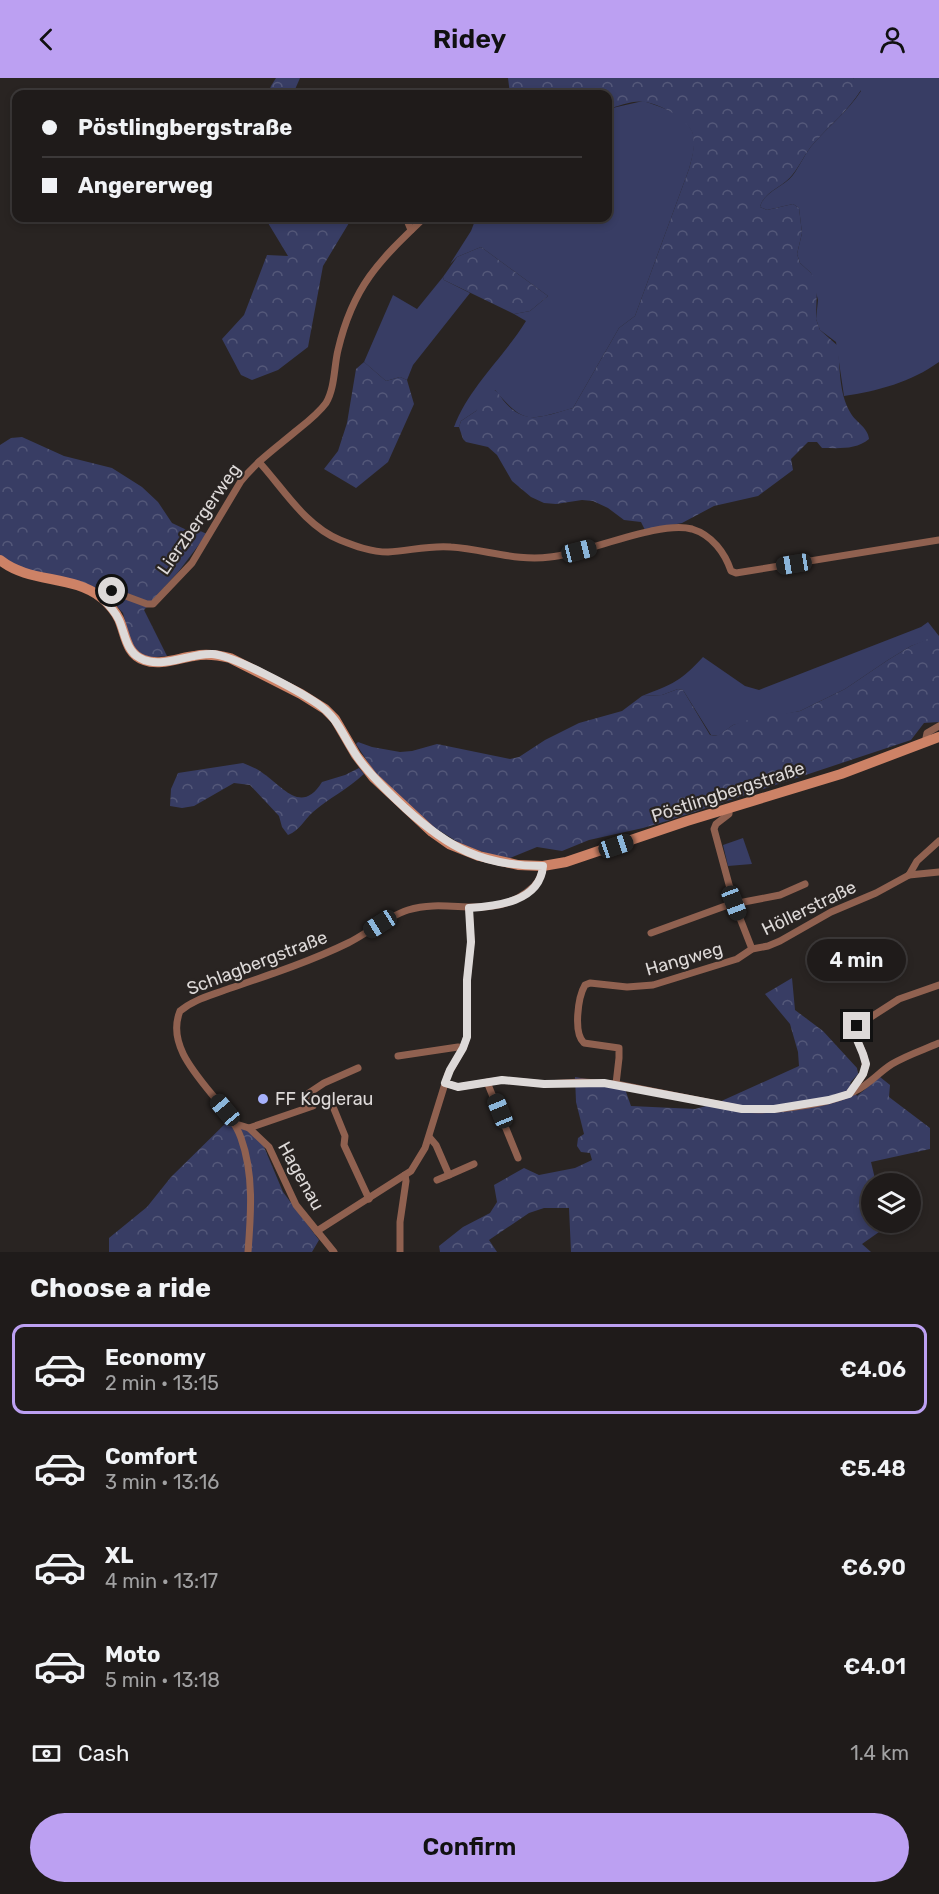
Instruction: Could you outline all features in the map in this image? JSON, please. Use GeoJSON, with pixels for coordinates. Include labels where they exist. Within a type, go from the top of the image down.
{"type":"FeatureCollection","features":[{"type":"Feature","properties":{"kind":"main road","name":"Pöstlingbergstraße"},"geometry":{"type":"LineString","coordinates":[[0,560],[30,575],[84,587],[102,598],[115,612],[128,647],[141,659],[158,662],[196,655],[218,655],[230,658],[317,704],[335,719],[356,755],[373,777],[432,832],[459,849],[518,865],[543,866],[566,862],[841,774],[939,737]]}},
{"type":"Feature","properties":{"kind":"street"},"geometry":{"type":"LineString","coordinates":[[408,222],[411,230]]}},
{"type":"Feature","properties":{"kind":"street","name":"Lierzbergerweg"},"geometry":{"type":"LineString","coordinates":[[102,598],[112,591],[147,604],[153,604],[192,562],[242,481],[259,462],[310,420],[327,402],[331,392],[338,350],[356,297],[374,268],[420,222]]}},
{"type":"Feature","properties":{"kind":"street","name":"Lierzbergerweg"},"geometry":{"type":"LineString","coordinates":[[259,462],[318,529],[340,540],[374,550],[396,551],[443,546],[530,558],[549,558],[660,530],[679,528],[698,532],[710,539],[725,557],[731,571],[744,572],[939,540]]}},
{"type":"Feature","properties":{"kind":"street"},"geometry":{"type":"LineString","coordinates":[[925,743],[927,733],[939,726]]}},
{"type":"Feature","properties":{"kind":"street","name":"Höllerstraße"},"geometry":{"type":"LineString","coordinates":[[729,808],[729,814],[716,824],[714,829],[734,903],[753,949],[773,944],[831,912],[876,893],[909,875],[917,861],[939,841]]}},
{"type":"Feature","properties":{"kind":"street","name":"Schlagbergstraße"},"geometry":{"type":"LineString","coordinates":[[248,1252],[250,1226],[246,1156],[236,1124],[197,1076],[184,1055],[176,1030],[180,1011],[198,1000],[336,948],[408,910],[426,907],[469,908],[502,905],[517,899],[537,884],[543,866]]}},
{"type":"Feature","properties":{"kind":"street"},"geometry":{"type":"LineString","coordinates":[[909,875],[939,872]]}},
{"type":"Feature","properties":{"kind":"street"},"geometry":{"type":"LineString","coordinates":[[651,933],[734,903],[780,896],[805,884]]}},
{"type":"Feature","properties":{"kind":"street"},"geometry":{"type":"LineString","coordinates":[[317,1231],[405,1175],[416,1165],[430,1138],[445,1083],[463,1048],[467,1031],[467,980],[471,942],[469,908]]}},
{"type":"Feature","properties":{"kind":"street","name":"Hangweg"},"geometry":{"type":"LineString","coordinates":[[616,1084],[619,1048],[584,1042],[578,1035],[578,1011],[585,985],[590,983],[636,987],[653,986],[737,959],[753,949]]}},
{"type":"Feature","properties":{"kind":"street"},"geometry":{"type":"LineString","coordinates":[[849,1094],[863,1074],[866,1064],[855,1035],[857,1026],[899,999],[939,985]]}},
{"type":"Feature","properties":{"kind":"street"},"geometry":{"type":"LineString","coordinates":[[445,1083],[458,1087],[502,1080],[544,1084],[582,1082],[616,1084],[751,1110],[774,1109],[849,1094],[901,1059],[939,1043]]}},
{"type":"Feature","properties":{"kind":"street"},"geometry":{"type":"LineString","coordinates":[[398,1056],[463,1048]]}},
{"type":"Feature","properties":{"kind":"street"},"geometry":{"type":"LineString","coordinates":[[249,1128],[313,1106],[309,1093],[324,1083],[358,1068]]}},
{"type":"Feature","properties":{"kind":"street"},"geometry":{"type":"LineString","coordinates":[[487,1082],[518,1158]]}},
{"type":"Feature","properties":{"kind":"street"},"geometry":{"type":"LineString","coordinates":[[334,1109],[345,1136],[344,1145],[369,1199]]}},
{"type":"Feature","properties":{"kind":"street","name":"Hagenau"},"geometry":{"type":"LineString","coordinates":[[236,1124],[249,1128],[273,1152],[296,1205],[334,1252]]}},
{"type":"Feature","properties":{"kind":"street"},"geometry":{"type":"LineString","coordinates":[[430,1138],[436,1144],[449,1175]]}},
{"type":"Feature","properties":{"kind":"street"},"geometry":{"type":"LineString","coordinates":[[437,1180],[474,1164]]}},
{"type":"Feature","properties":{"kind":"street"},"geometry":{"type":"LineString","coordinates":[[400,1252],[400,1222],[405,1175]]}},
{"type":"Feature","properties":{"kind":"green space"},"geometry":{"type":"Polygon","coordinates":[[[276,78],[300,78],[295,90],[270,90],[276,78]]]}},
{"type":"Feature","properties":{"kind":"green space"},"geometry":{"type":"Polygon","coordinates":[[[508,78],[853,78],[861,86],[856,98],[820,136],[793,174],[766,197],[760,207],[767,210],[793,204],[799,208],[802,233],[797,254],[800,263],[811,273],[817,285],[816,319],[820,330],[838,346],[846,405],[866,431],[869,439],[853,447],[841,448],[822,448],[817,442],[808,442],[791,459],[793,470],[758,496],[714,506],[682,523],[645,530],[641,522],[624,520],[608,508],[593,501],[582,500],[556,504],[544,503],[531,497],[512,481],[497,455],[488,447],[466,442],[459,427],[461,421],[476,411],[489,388],[494,389],[511,408],[527,417],[543,416],[573,408],[619,328],[635,316],[689,169],[693,151],[692,132],[679,117],[645,102],[612,108],[612,90],[510,90],[508,78]]]}},
{"type":"Feature","properties":{"kind":"green space"},"geometry":{"type":"Polygon","coordinates":[[[853,78],[939,78],[939,362],[894,385],[844,396],[836,342],[820,330],[816,319],[818,300],[811,273],[800,263],[797,254],[802,233],[799,208],[793,204],[767,210],[760,207],[770,193],[793,175],[820,136],[856,98],[861,91],[853,78]]]}},
{"type":"Feature","properties":{"kind":"green space"},"geometry":{"type":"Polygon","coordinates":[[[643,101],[656,105],[678,115],[689,125],[694,145],[689,169],[635,316],[619,328],[573,408],[529,417],[514,410],[495,390],[476,411],[461,421],[459,427],[454,427],[468,399],[526,321],[514,314],[530,311],[548,296],[481,247],[457,257],[450,264],[474,222],[612,222],[612,108],[643,101]]]}},
{"type":"Feature","properties":{"kind":"green space"},"geometry":{"type":"Polygon","coordinates":[[[267,222],[350,222],[323,266],[308,347],[278,370],[252,380],[241,375],[222,339],[244,315],[267,255],[288,256],[267,222]]]}},
{"type":"Feature","properties":{"kind":"green space"},"geometry":{"type":"Polygon","coordinates":[[[481,247],[548,296],[530,311],[514,314],[444,280],[443,277],[457,257],[481,247]]]}},
{"type":"Feature","properties":{"kind":"green space"},"geometry":{"type":"Polygon","coordinates":[[[443,277],[444,280],[470,293],[413,365],[407,380],[400,377],[386,381],[364,362],[393,295],[417,309],[443,277]]]}},
{"type":"Feature","properties":{"kind":"green space"},"geometry":{"type":"Polygon","coordinates":[[[364,362],[386,381],[400,377],[407,380],[414,404],[388,462],[356,488],[324,469],[338,451],[347,423],[356,369],[364,362]]]}},
{"type":"Feature","properties":{"kind":"green space"},"geometry":{"type":"Polygon","coordinates":[[[22,437],[64,456],[112,468],[142,487],[158,502],[172,523],[191,532],[198,530],[207,534],[179,571],[144,610],[167,656],[145,658],[131,645],[123,613],[108,597],[0,562],[0,445],[11,438],[22,437]]]}},
{"type":"Feature","properties":{"kind":"green space"},"geometry":{"type":"Polygon","coordinates":[[[928,622],[939,636],[911,646],[845,689],[800,711],[733,725],[718,736],[711,735],[683,690],[678,689],[662,695],[642,696],[676,681],[689,672],[703,657],[745,686],[759,690],[921,627],[928,622]]]}},
{"type":"Feature","properties":{"kind":"green space"},"geometry":{"type":"Polygon","coordinates":[[[939,636],[939,722],[924,723],[911,740],[667,821],[589,840],[562,851],[537,847],[510,858],[489,854],[461,844],[432,826],[375,773],[356,744],[358,742],[400,752],[437,744],[510,759],[519,757],[545,740],[579,723],[622,711],[642,696],[662,695],[678,689],[683,690],[710,735],[717,736],[733,725],[751,719],[800,711],[845,689],[911,646],[939,636]]]}},
{"type":"Feature","properties":{"kind":"green space"},"geometry":{"type":"Polygon","coordinates":[[[243,763],[262,772],[286,792],[300,797],[315,791],[322,782],[359,768],[364,774],[319,807],[299,828],[288,835],[282,827],[279,816],[250,785],[234,783],[194,806],[182,808],[170,806],[171,789],[178,773],[243,763]]]}},
{"type":"Feature","properties":{"kind":"green space"},"geometry":{"type":"Polygon","coordinates":[[[743,838],[752,864],[728,866],[723,845],[743,838]]]}},
{"type":"Feature","properties":{"kind":"green space"},"geometry":{"type":"Polygon","coordinates":[[[792,978],[795,1010],[823,1031],[857,1068],[858,1074],[850,1083],[857,1096],[880,1077],[890,1085],[889,1097],[930,1128],[930,1149],[871,1162],[874,1173],[861,1173],[861,1233],[878,1233],[862,1244],[871,1252],[571,1252],[569,1208],[544,1208],[529,1213],[489,1240],[497,1252],[440,1252],[439,1246],[463,1227],[490,1213],[497,1202],[494,1185],[524,1168],[539,1175],[575,1168],[592,1160],[590,1153],[581,1152],[577,1146],[578,1138],[584,1134],[576,1102],[575,1077],[616,1084],[625,1089],[631,1106],[695,1109],[717,1103],[799,1066],[798,1052],[790,1024],[765,994],[792,978]]]}},
{"type":"Feature","properties":{"kind":"green space"},"geometry":{"type":"Polygon","coordinates":[[[233,1116],[262,1142],[283,1192],[319,1240],[312,1252],[109,1252],[109,1238],[147,1207],[171,1177],[233,1116]]]}},
{"type":"Feature","properties":{"kind":"place","name":"FF Koglerau"},"geometry":{"type":"Point","coordinates":[263,1099]}},
{"type":"Feature","properties":{"kind":"route"},"geometry":{"type":"LineString","coordinates":[[112,591],[102,598],[115,612],[128,647],[136,656],[147,662],[158,662],[196,655],[218,655],[230,658],[284,685],[325,709],[335,719],[356,755],[373,777],[432,832],[449,844],[500,862],[543,866],[537,884],[517,899],[494,907],[469,908],[471,942],[467,980],[467,1037],[445,1083],[458,1087],[502,1080],[544,1084],[604,1083],[742,1109],[774,1109],[829,1100],[849,1094],[863,1074],[866,1064],[855,1035],[857,1026]]}}]}
